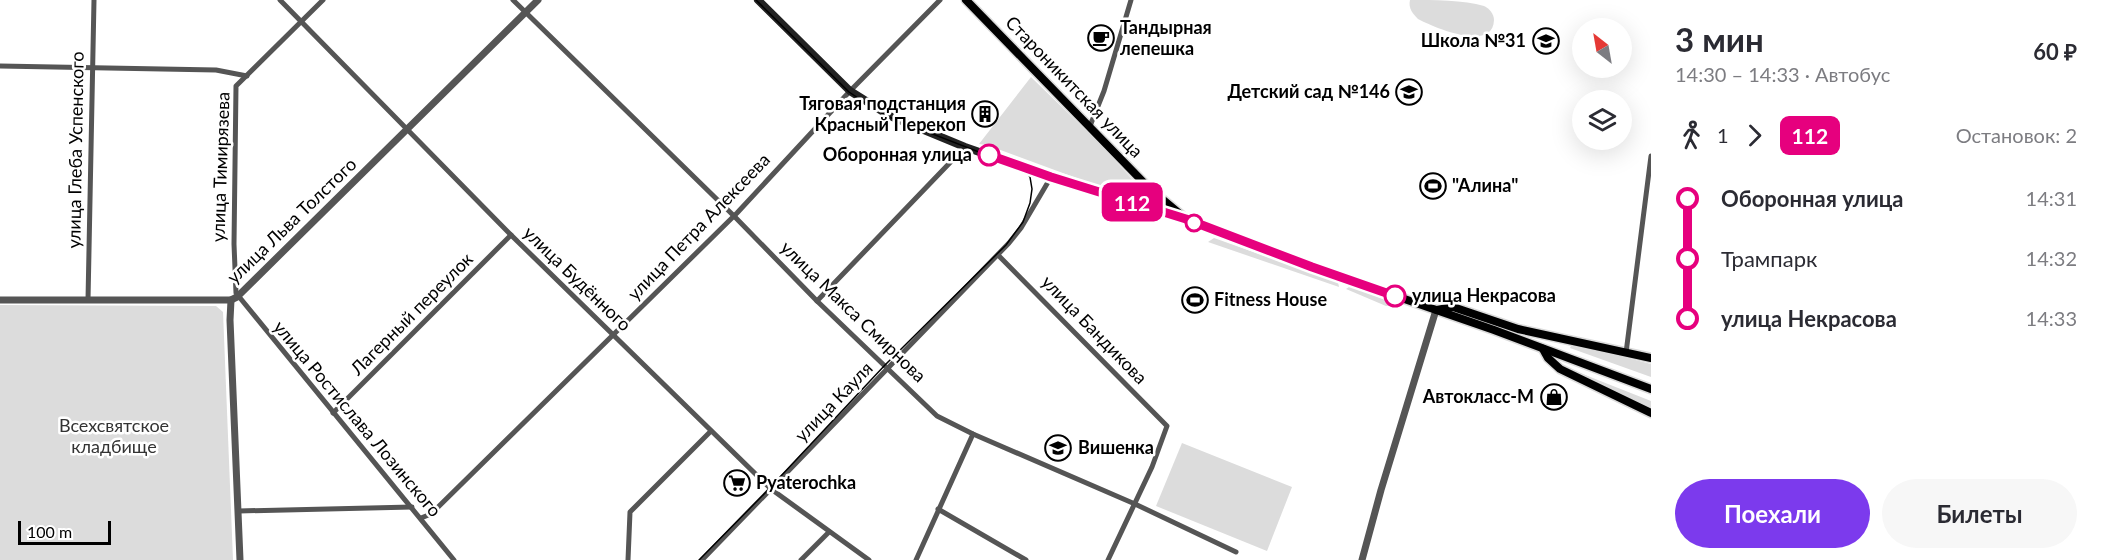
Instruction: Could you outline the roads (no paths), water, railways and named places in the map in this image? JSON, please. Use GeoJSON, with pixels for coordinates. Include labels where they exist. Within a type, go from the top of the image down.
{"type":"FeatureCollection","features":[{"type":"Feature","properties":{"kind":"main road"},"geometry":{"type":"LineString","coordinates":[[758,0],[850,91],[890,116],[965,147],[1051,177],[1186,219],[1312,267],[1441,310],[1651,389]]}},
{"type":"Feature","properties":{"kind":"main road","name":"Староникитская улица"},"geometry":{"type":"LineString","coordinates":[[966,0],[1149,188],[1186,219]]}},
{"type":"Feature","properties":{"kind":"main road"},"geometry":{"type":"LineString","coordinates":[[1137,204],[1147,197],[1149,188]]}},
{"type":"Feature","properties":{"kind":"main road"},"geometry":{"type":"LineString","coordinates":[[1441,310],[1453,307],[1518,329],[1651,358]]}},
{"type":"Feature","properties":{"kind":"main road"},"geometry":{"type":"LineString","coordinates":[[1494,330],[1518,329],[1560,369],[1651,413]]}},
{"type":"Feature","properties":{"kind":"street","name":"улица Глеба Успенского"},"geometry":{"type":"LineString","coordinates":[[88,300],[94,0]]}},
{"type":"Feature","properties":{"kind":"street","name":"улица Будённого"},"geometry":{"type":"LineString","coordinates":[[280,0],[511,235],[771,489],[869,560]]}},
{"type":"Feature","properties":{"kind":"street","name":"улица Тимирязева"},"geometry":{"type":"LineString","coordinates":[[240,560],[230,320],[236,293],[234,244],[236,86],[323,0]]}},
{"type":"Feature","properties":{"kind":"street","name":"улица Макса Смирнова"},"geometry":{"type":"LineString","coordinates":[[513,0],[937,416],[973,434],[1135,504],[1236,552]]}},
{"type":"Feature","properties":{"kind":"street","name":"улица Льва Толстого"},"geometry":{"type":"LineString","coordinates":[[0,300],[234,298],[538,0]]}},
{"type":"Feature","properties":{"kind":"street","name":"улица Петра Алексеева"},"geometry":{"type":"LineString","coordinates":[[421,518],[431,514],[734,216],[850,91],[940,0]]}},
{"type":"Feature","properties":{"kind":"street"},"geometry":{"type":"LineString","coordinates":[[1090,126],[1104,91],[1131,0]]}},
{"type":"Feature","properties":{"kind":"street"},"geometry":{"type":"LineString","coordinates":[[0,66],[216,70],[247,76]]}},
{"type":"Feature","properties":{"kind":"street"},"geometry":{"type":"LineString","coordinates":[[818,301],[965,147]]}},
{"type":"Feature","properties":{"kind":"street"},"geometry":{"type":"LineString","coordinates":[[1626,353],[1651,156]]}},
{"type":"Feature","properties":{"kind":"street","name":"улица Кауля"},"geometry":{"type":"LineString","coordinates":[[702,560],[998,255],[1021,228],[1051,177]]}},
{"type":"Feature","properties":{"kind":"street","name":"Лагерный переулок"},"geometry":{"type":"LineString","coordinates":[[333,413],[511,235]]}},
{"type":"Feature","properties":{"kind":"street","name":"улица Бандикова"},"geometry":{"type":"LineString","coordinates":[[998,255],[1167,426],[1152,468],[1135,504]]}},
{"type":"Feature","properties":{"kind":"street","name":"улица Ростислава Лозинского"},"geometry":{"type":"LineString","coordinates":[[234,298],[412,507],[454,560]]}},
{"type":"Feature","properties":{"kind":"street"},"geometry":{"type":"LineString","coordinates":[[1362,560],[1381,490],[1441,310]]}},
{"type":"Feature","properties":{"kind":"street"},"geometry":{"type":"LineString","coordinates":[[628,560],[630,512],[711,431]]}},
{"type":"Feature","properties":{"kind":"street"},"geometry":{"type":"LineString","coordinates":[[916,560],[973,434]]}},
{"type":"Feature","properties":{"kind":"street"},"geometry":{"type":"LineString","coordinates":[[1108,560],[1135,504]]}},
{"type":"Feature","properties":{"kind":"street"},"geometry":{"type":"LineString","coordinates":[[239,512],[412,507]]}},
{"type":"Feature","properties":{"kind":"street"},"geometry":{"type":"LineString","coordinates":[[938,509],[1026,560]]}},
{"type":"Feature","properties":{"kind":"street"},"geometry":{"type":"LineString","coordinates":[[801,560],[829,532]]}},
{"type":"Feature","properties":{"kind":"tram line"},"geometry":{"type":"LineString","coordinates":[[699,560],[885,365],[1006,245],[1023,222],[1032,189],[1030,177],[1025,170],[889,117],[849,92],[756,0]]}},
{"type":"Feature","properties":{"kind":"place","name":"Тандырная лепешка"},"geometry":{"type":"Point","coordinates":[1101,38]}},
{"type":"Feature","properties":{"kind":"place","name":"Школа №31"},"geometry":{"type":"Point","coordinates":[1546,41]}},
{"type":"Feature","properties":{"kind":"place","name":"Детский сад №146"},"geometry":{"type":"Point","coordinates":[1409,92]}},
{"type":"Feature","properties":{"kind":"place","name":"Тяговая подстанция Красный Перекоп"},"geometry":{"type":"Point","coordinates":[985,114]}},
{"type":"Feature","properties":{"kind":"place","name":"Оборонная улица"},"geometry":{"type":"Point","coordinates":[989,155]}},
{"type":"Feature","properties":{"kind":"place","name":"\"Алина\""},"geometry":{"type":"Point","coordinates":[1433,186]}},
{"type":"Feature","properties":{"kind":"place","name":"улица Некрасова"},"geometry":{"type":"Point","coordinates":[1395,296]}},
{"type":"Feature","properties":{"kind":"place","name":"Fitness House"},"geometry":{"type":"Point","coordinates":[1195,300]}},
{"type":"Feature","properties":{"kind":"place","name":"Автокласс-М"},"geometry":{"type":"Point","coordinates":[1554,397]}},
{"type":"Feature","properties":{"kind":"place","name":"Вишенка"},"geometry":{"type":"Point","coordinates":[1058,448]}},
{"type":"Feature","properties":{"kind":"place","name":"Pyaterochka"},"geometry":{"type":"Point","coordinates":[737,483]}},
{"type":"Feature","properties":{"kind":"park label","name":"Всехсвятское кладбище"},"geometry":{"type":"Point","coordinates":[114,436]}}]}
